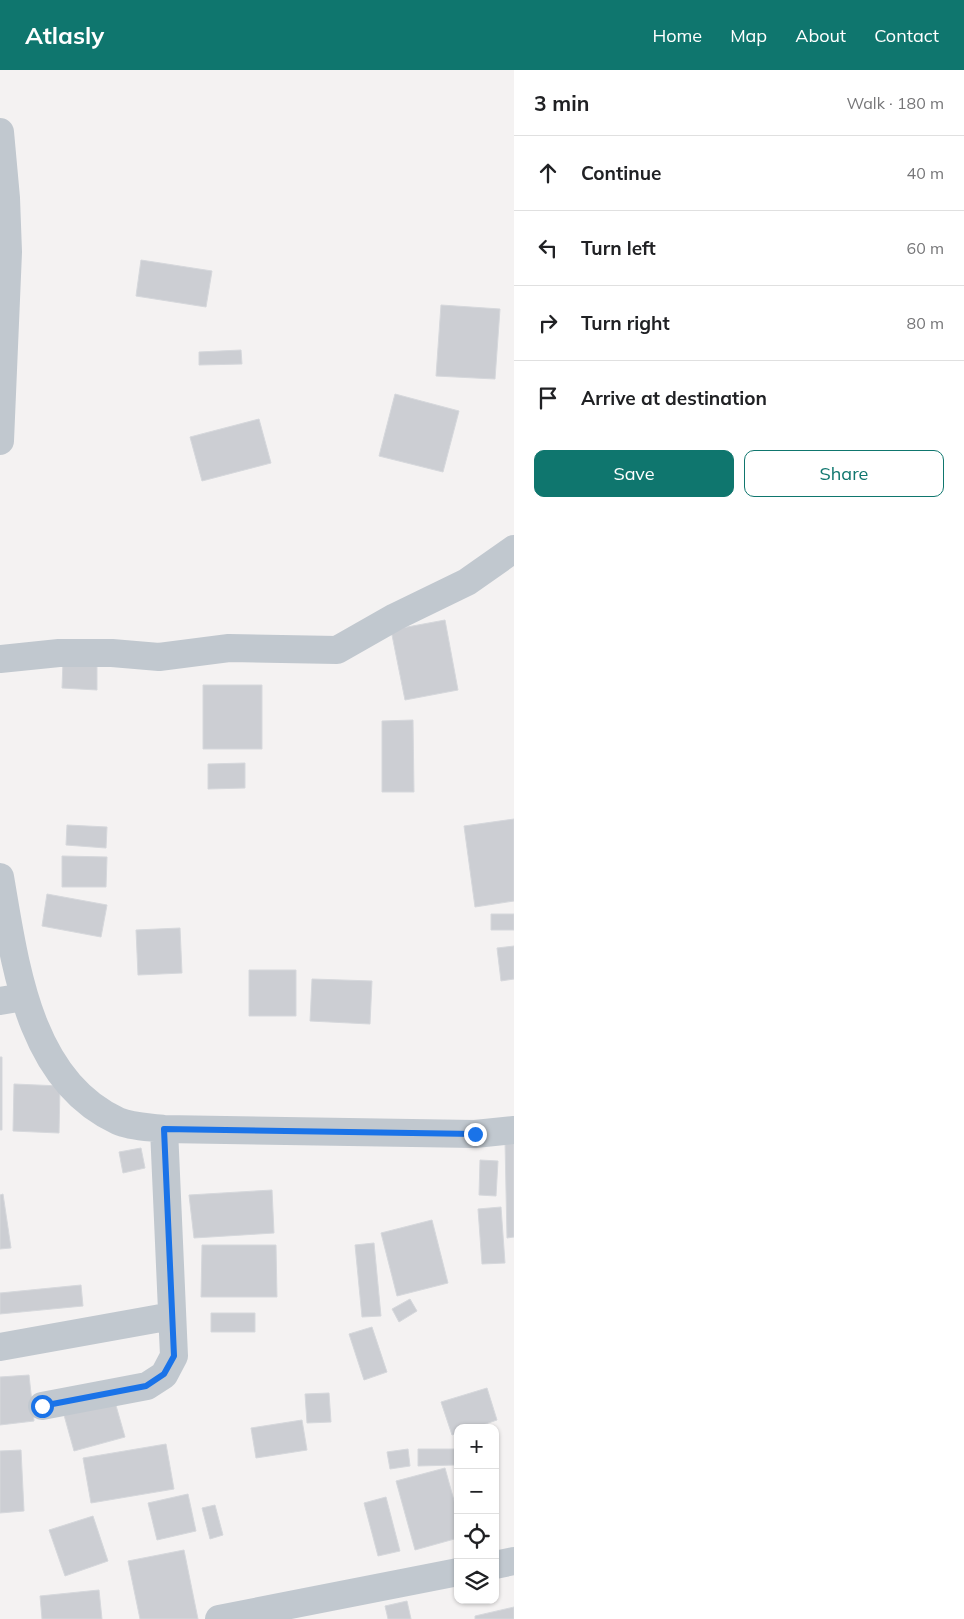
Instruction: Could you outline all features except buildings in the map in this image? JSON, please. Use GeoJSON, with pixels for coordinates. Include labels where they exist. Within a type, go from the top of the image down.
{"type":"FeatureCollection","features":[{"type":"Feature","properties":{"kind":"street"},"geometry":{"type":"LineString","coordinates":[[0,132],[6,198],[8,252],[0,441]]}},
{"type":"Feature","properties":{"kind":"street"},"geometry":{"type":"LineString","coordinates":[[0,659],[59,653],[112,653],[159,657],[229,648],[337,650],[394,617],[468,582],[514,548]]}},
{"type":"Feature","properties":{"kind":"street"},"geometry":{"type":"LineString","coordinates":[[0,877],[12,999],[56,1066],[83,1098],[120,1122],[164,1129],[475,1134],[514,1130]]}},
{"type":"Feature","properties":{"kind":"street"},"geometry":{"type":"LineString","coordinates":[[42,1406],[146,1386],[164,1374],[174,1356],[164,1129]]}},
{"type":"Feature","properties":{"kind":"street"},"geometry":{"type":"LineString","coordinates":[[0,1347],[172,1316]]}},
{"type":"Feature","properties":{"kind":"street"},"geometry":{"type":"LineString","coordinates":[[499,1564],[514,1561]]}},
{"type":"Feature","properties":{"kind":"street"},"geometry":{"type":"LineString","coordinates":[[220,1619],[454,1573]]}},
{"type":"Feature","properties":{"kind":"route"},"geometry":{"type":"LineString","coordinates":[[42,1406],[146,1386],[164,1374],[174,1356],[164,1129],[475,1134]]}}]}
